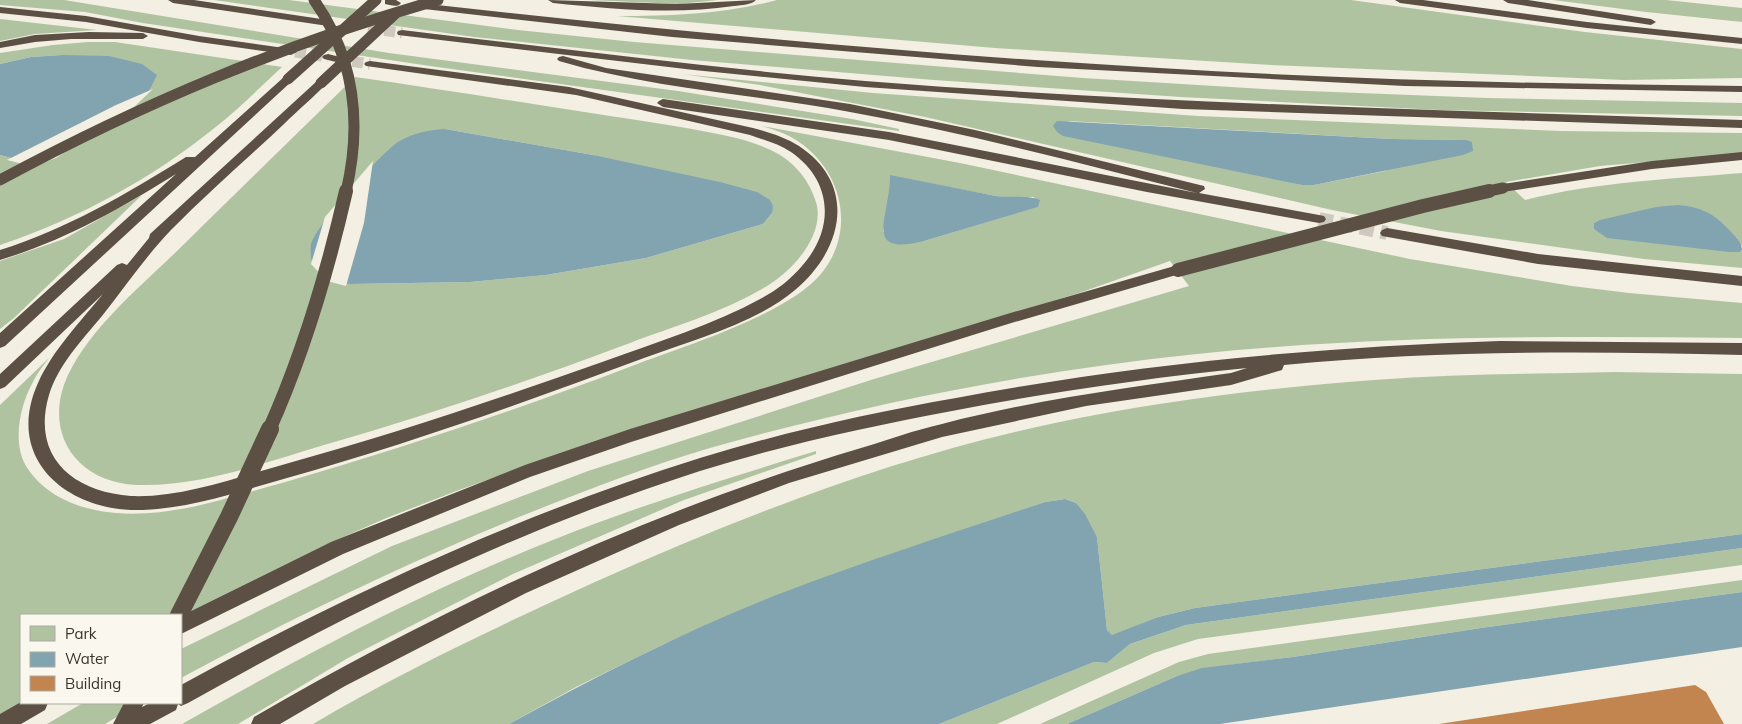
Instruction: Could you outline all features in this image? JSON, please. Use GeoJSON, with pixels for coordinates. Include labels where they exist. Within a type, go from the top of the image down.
{"type":"FeatureCollection","features":[{"type":"Feature","properties":{"kind":"highway"},"geometry":{"type":"LineString","coordinates":[[173,0],[328,23]]}},
{"type":"Feature","properties":{"kind":"highway"},"geometry":{"type":"LineString","coordinates":[[180,614],[227,522],[280,403],[312,320],[336,240],[352,158],[350,81],[342,52],[314,0]]}},
{"type":"Feature","properties":{"kind":"highway"},"geometry":{"type":"LineString","coordinates":[[553,0],[656,9],[723,5],[751,0]]}},
{"type":"Feature","properties":{"kind":"highway"},"geometry":{"type":"LineString","coordinates":[[1400,0],[1587,25],[1742,41]]}},
{"type":"Feature","properties":{"kind":"highway"},"geometry":{"type":"LineString","coordinates":[[1508,0],[1556,9],[1742,34]]}},
{"type":"Feature","properties":{"kind":"highway"},"geometry":{"type":"LineString","coordinates":[[0,342],[160,198],[213,146],[375,1]]}},
{"type":"Feature","properties":{"kind":"highway"},"geometry":{"type":"LineString","coordinates":[[0,383],[321,83],[400,3]]}},
{"type":"Feature","properties":{"kind":"highway"},"geometry":{"type":"LineString","coordinates":[[0,180],[95,130],[204,80],[307,41],[433,4],[753,42],[1068,66],[1405,83],[1742,89]]}},
{"type":"Feature","properties":{"kind":"highway"},"geometry":{"type":"LineString","coordinates":[[0,10],[86,19],[199,39],[295,52]]}},
{"type":"Feature","properties":{"kind":"highway"},"geometry":{"type":"LineString","coordinates":[[402,33],[865,84],[1183,105],[1742,124]]}},
{"type":"Feature","properties":{"kind":"highway"},"geometry":{"type":"LineString","coordinates":[[0,45],[52,36],[92,34],[199,39]]}},
{"type":"Feature","properties":{"kind":"highway"},"geometry":{"type":"LineString","coordinates":[[518,47],[605,71],[741,90],[850,108],[975,134],[1152,176],[1297,215]]}},
{"type":"Feature","properties":{"kind":"highway"},"geometry":{"type":"LineString","coordinates":[[370,64],[815,124],[889,136],[1147,188],[1319,219]]}},
{"type":"Feature","properties":{"kind":"highway"},"geometry":{"type":"LineString","coordinates":[[163,230],[60,358],[46,382],[38,406],[35,430],[46,462],[54,473],[69,486],[102,499],[130,503],[151,502],[174,500],[217,490],[373,445],[551,387],[745,313],[789,287],[810,267],[829,234],[832,222],[832,203],[823,176],[811,162],[796,150],[779,141],[753,132],[569,90]]}},
{"type":"Feature","properties":{"kind":"highway"},"geometry":{"type":"LineString","coordinates":[[0,255],[23,249],[75,227],[116,205],[213,146]]}},
{"type":"Feature","properties":{"kind":"highway"},"geometry":{"type":"LineString","coordinates":[[182,625],[337,548],[525,472],[640,433],[1007,319],[1178,270],[1422,206],[1503,188],[1695,159],[1742,156]]}},
{"type":"Feature","properties":{"kind":"highway"},"geometry":{"type":"LineString","coordinates":[[1387,232],[1538,258],[1742,281]]}},
{"type":"Feature","properties":{"kind":"highway"},"geometry":{"type":"LineString","coordinates":[[182,695],[343,610],[470,552],[590,503],[702,464],[829,430],[946,405],[1086,381],[1315,355],[1469,348],[1742,349]]}},
{"type":"Feature","properties":{"kind":"highway"},"geometry":{"type":"LineString","coordinates":[[261,724],[338,679],[520,587],[673,520],[786,476],[942,430],[1086,400],[1230,380],[1315,355]]}},
{"type":"Feature","properties":{"kind":"highway"},"geometry":{"type":"LineString","coordinates":[[2,724],[36,704]]}},
{"type":"Feature","properties":{"kind":"highway"},"geometry":{"type":"LineString","coordinates":[[123,724],[133,704]]}},
{"type":"Feature","properties":{"kind":"highway"},"geometry":{"type":"LineString","coordinates":[[131,724],[167,704]]}},
{"type":"Feature","properties":{"kind":"green space"},"geometry":{"type":"Polygon","coordinates":[[[0,0],[64,0],[389,53],[678,91],[852,119],[899,129],[899,131],[430,66],[143,23],[85,12],[0,5],[0,0]]]}},
{"type":"Feature","properties":{"kind":"green space"},"geometry":{"type":"Polygon","coordinates":[[[214,0],[289,0],[518,30],[634,42],[1083,78],[1282,90],[1488,98],[1742,103],[1742,116],[1439,110],[1181,97],[934,80],[692,60],[474,37],[214,0]]]}},
{"type":"Feature","properties":{"kind":"green space"},"geometry":{"type":"Polygon","coordinates":[[[589,0],[718,0],[679,4],[589,0]]]}},
{"type":"Feature","properties":{"kind":"green space"},"geometry":{"type":"Polygon","coordinates":[[[777,0],[1351,0],[1585,32],[1742,49],[1742,78],[1624,80],[1271,65],[995,48],[617,16],[718,11],[777,0]]]}},
{"type":"Feature","properties":{"kind":"green space"},"geometry":{"type":"Polygon","coordinates":[[[1553,0],[1666,0],[1742,8],[1742,22],[1646,12],[1553,0]]]}},
{"type":"Feature","properties":{"kind":"green space"},"geometry":{"type":"Polygon","coordinates":[[[0,19],[97,30],[35,34],[0,41],[0,19]]]}},
{"type":"Feature","properties":{"kind":"green space"},"geometry":{"type":"Polygon","coordinates":[[[88,42],[115,42],[282,67],[217,126],[141,180],[58,223],[0,245],[0,155],[27,162],[62,55],[31,57],[0,64],[0,53],[88,42]]]}},
{"type":"Feature","properties":{"kind":"green space"},"geometry":{"type":"Polygon","coordinates":[[[682,74],[873,93],[1198,116],[1560,131],[1742,133],[1742,154],[1600,166],[1506,182],[1525,200],[1606,185],[1742,173],[1742,246],[1736,237],[1621,216],[1594,223],[1594,229],[1740,252],[1742,250],[1742,268],[1644,259],[1441,231],[1332,210],[925,117],[760,85],[682,74]],[[1067,121],[1302,185],[1314,185],[1385,171],[1466,140],[1392,139],[1067,121]]]}},
{"type":"Feature","properties":{"kind":"green space"},"geometry":{"type":"Polygon","coordinates":[[[355,77],[692,129],[737,138],[759,145],[787,159],[808,184],[815,198],[818,216],[813,235],[796,262],[781,276],[766,287],[729,306],[440,410],[255,466],[184,482],[136,485],[114,482],[96,474],[81,464],[69,450],[62,434],[59,415],[61,396],[68,375],[90,340],[117,308],[355,77]],[[445,129],[328,217],[311,244],[311,259],[350,284],[470,282],[546,275],[646,258],[763,224],[772,213],[593,155],[445,129]]]}},
{"type":"Feature","properties":{"kind":"green space"},"geometry":{"type":"Polygon","coordinates":[[[762,126],[960,163],[1410,259],[1572,286],[1742,303],[1742,338],[1469,338],[1333,343],[1265,348],[1136,361],[1074,370],[1013,379],[891,403],[770,432],[686,455],[566,498],[475,535],[390,573],[264,634],[182,677],[182,649],[392,546],[588,471],[874,379],[1189,286],[1170,261],[1079,293],[786,382],[459,490],[384,519],[319,548],[182,616],[182,614],[20,614],[20,704],[0,718],[0,405],[49,358],[39,372],[24,401],[19,424],[19,446],[26,466],[34,477],[54,494],[77,505],[116,513],[137,514],[179,509],[221,500],[370,457],[545,398],[705,339],[758,317],[804,290],[820,275],[831,258],[838,241],[841,223],[840,204],[835,187],[826,170],[814,155],[795,139],[762,126]],[[890,176],[891,187],[883,232],[924,241],[1037,207],[1034,197],[1013,198],[890,176]]]}},
{"type":"Feature","properties":{"kind":"green space"},"geometry":{"type":"Polygon","coordinates":[[[142,195],[14,318],[0,329],[0,261],[64,239],[142,195]]]}},
{"type":"Feature","properties":{"kind":"green space"},"geometry":{"type":"Polygon","coordinates":[[[1615,372],[1742,374],[1742,534],[1195,608],[1158,617],[1112,636],[1107,630],[1097,537],[1076,503],[1065,499],[1045,502],[786,592],[664,644],[576,687],[509,724],[313,724],[382,685],[452,649],[595,582],[764,511],[879,470],[937,452],[1094,415],[1254,391],[1404,378],[1615,372]]]}},
{"type":"Feature","properties":{"kind":"green space"},"geometry":{"type":"Polygon","coordinates":[[[816,451],[816,454],[684,500],[513,574],[348,658],[238,724],[182,724],[367,624],[510,558],[654,503],[816,451]]]}},
{"type":"Feature","properties":{"kind":"green space"},"geometry":{"type":"Polygon","coordinates":[[[1742,548],[1742,565],[1198,639],[1154,653],[997,724],[939,724],[1094,662],[1107,663],[1130,644],[1186,625],[1742,548]]]}},
{"type":"Feature","properties":{"kind":"green space"},"geometry":{"type":"Polygon","coordinates":[[[1742,580],[1742,592],[1229,665],[1177,676],[1067,724],[1040,724],[1179,662],[1208,654],[1742,580]]]}},
{"type":"Feature","properties":{"kind":"green space"},"geometry":{"type":"Polygon","coordinates":[[[81,704],[138,704],[105,724],[47,724],[81,704]]]}},
{"type":"Feature","properties":{"kind":"water"},"geometry":{"type":"Polygon","coordinates":[[[62,55],[109,56],[142,64],[157,75],[149,91],[27,162],[0,155],[0,64],[31,57],[62,55]]]}},
{"type":"Feature","properties":{"kind":"water"},"geometry":{"type":"Polygon","coordinates":[[[1057,121],[1392,139],[1466,140],[1472,142],[1473,151],[1463,155],[1314,185],[1302,185],[1063,136],[1053,126],[1057,121]]]}},
{"type":"Feature","properties":{"kind":"water"},"geometry":{"type":"Polygon","coordinates":[[[445,129],[593,155],[720,182],[757,192],[770,200],[773,206],[772,213],[763,224],[646,258],[546,275],[470,282],[350,284],[328,279],[311,259],[311,244],[336,206],[378,160],[398,142],[409,136],[445,129]]]}},
{"type":"Feature","properties":{"kind":"water"},"geometry":{"type":"Polygon","coordinates":[[[890,175],[996,196],[1040,200],[1038,207],[924,241],[904,244],[892,243],[885,238],[883,229],[890,175]]]}},
{"type":"Feature","properties":{"kind":"water"},"geometry":{"type":"Polygon","coordinates":[[[1678,205],[1702,210],[1714,217],[1737,239],[1742,250],[1740,252],[1729,252],[1607,238],[1594,229],[1594,223],[1600,220],[1656,207],[1678,205]]]}},
{"type":"Feature","properties":{"kind":"water"},"geometry":{"type":"Polygon","coordinates":[[[1065,499],[1076,503],[1085,514],[1097,537],[1107,630],[1112,635],[1158,617],[1195,608],[1742,534],[1742,548],[1186,625],[1130,644],[1107,663],[1094,662],[939,724],[509,724],[645,653],[751,605],[916,545],[1045,502],[1065,499]]]}},
{"type":"Feature","properties":{"kind":"water"},"geometry":{"type":"Polygon","coordinates":[[[1742,592],[1742,647],[1220,724],[1067,724],[1177,676],[1202,668],[1293,657],[1481,628],[1742,592]]]}},
{"type":"Feature","properties":{"kind":"pier"},"geometry":{"type":"Polygon","coordinates":[[[153,89],[133,108],[56,158],[40,164],[27,165],[7,160],[116,105],[153,89]]]}},
{"type":"Feature","properties":{"kind":"pier"},"geometry":{"type":"Polygon","coordinates":[[[373,161],[364,223],[346,286],[327,281],[311,264],[325,217],[373,161]]]}},
{"type":"Feature","properties":{"kind":"building"},"geometry":{"type":"Polygon","coordinates":[[[1695,685],[1706,692],[1724,724],[1439,724],[1695,685]]]}},
{"type":"Feature","properties":{"kind":"tunnel"},"geometry":{"type":"LineString","coordinates":[[368,28],[402,33]]}},
{"type":"Feature","properties":{"kind":"tunnel"},"geometry":{"type":"LineString","coordinates":[[295,52],[328,57]]}},
{"type":"Feature","properties":{"kind":"tunnel"},"geometry":{"type":"LineString","coordinates":[[336,59],[370,64]]}},
{"type":"Feature","properties":{"kind":"tunnel"},"geometry":{"type":"LineString","coordinates":[[1319,219],[1387,233]]}}]}
